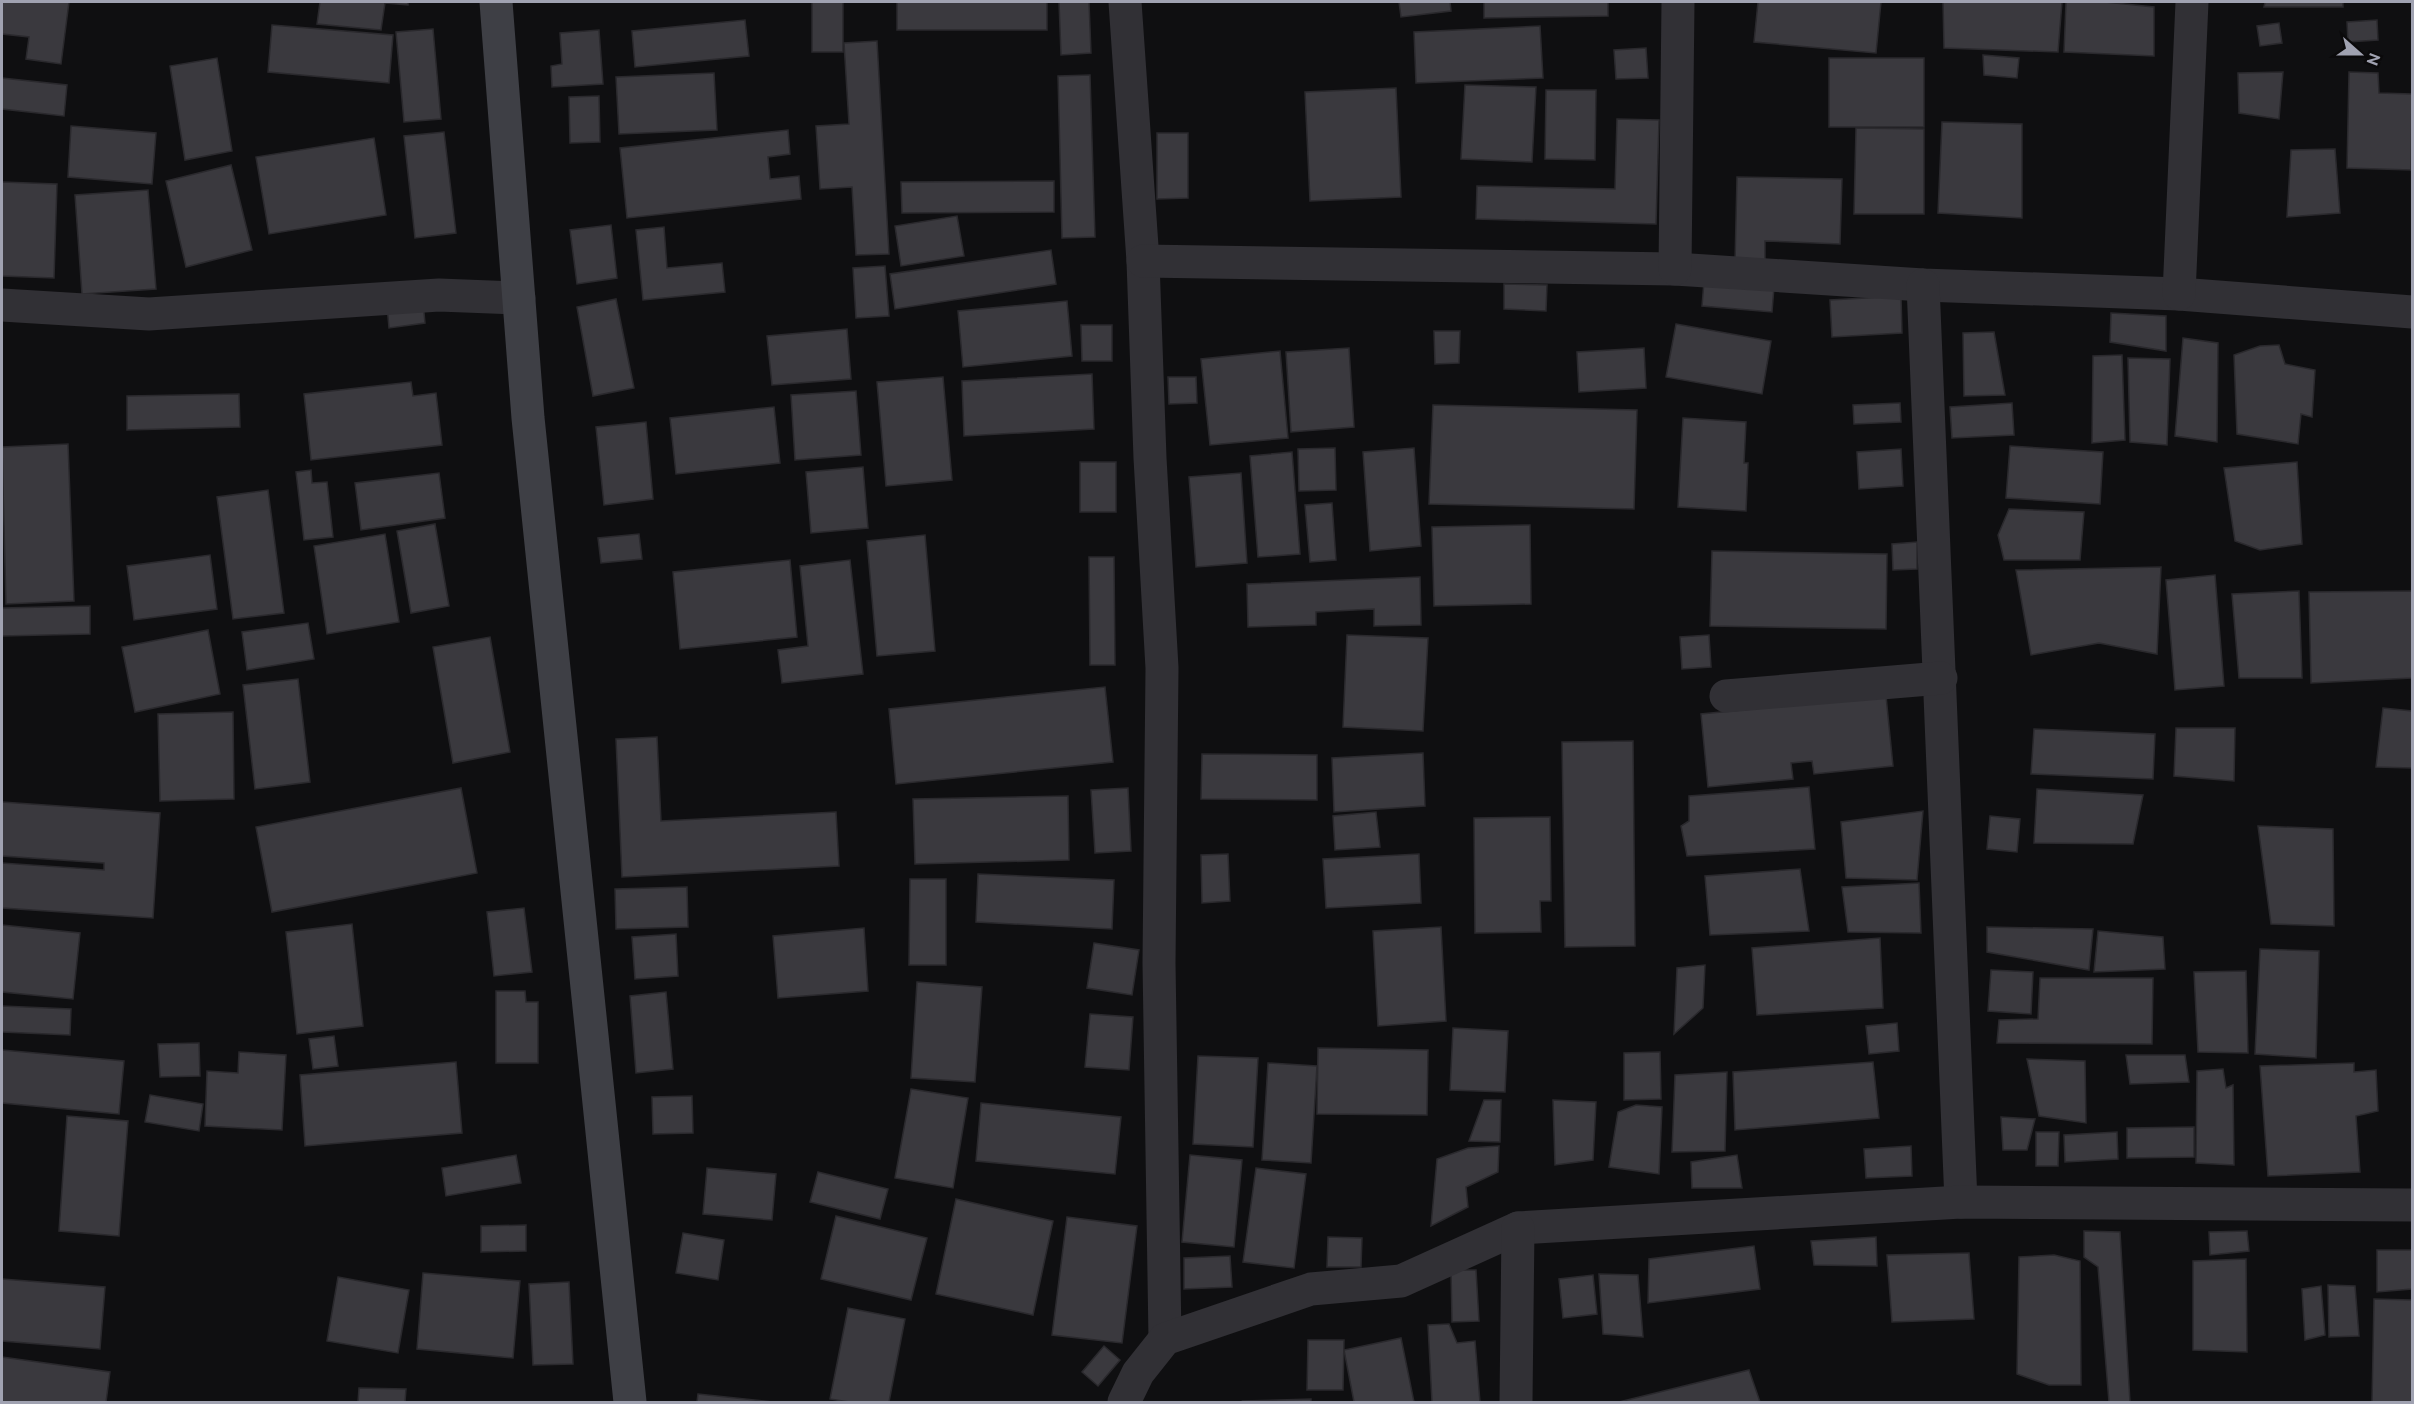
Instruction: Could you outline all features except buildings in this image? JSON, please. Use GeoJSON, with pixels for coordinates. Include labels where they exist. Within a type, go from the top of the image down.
{"type":"FeatureCollection","features":[{"type":"Feature","properties":{"kind":"street"},"geometry":{"type":"LineString","coordinates":[[496,2],[528,418],[630,1402]]}},
{"type":"Feature","properties":{"kind":"street"},"geometry":{"type":"LineString","coordinates":[[1125,2],[1143,261],[1150,458],[1162,668],[1159,963],[1165,1340]]}},
{"type":"Feature","properties":{"kind":"street"},"geometry":{"type":"LineString","coordinates":[[1675,268],[1678,2]]}},
{"type":"Feature","properties":{"kind":"street"},"geometry":{"type":"LineString","coordinates":[[2179,294],[2192,2]]}},
{"type":"Feature","properties":{"kind":"street"},"geometry":{"type":"LineString","coordinates":[[1143,261],[1675,268],[1923,285],[2179,294],[2412,312]]}},
{"type":"Feature","properties":{"kind":"street"},"geometry":{"type":"LineString","coordinates":[[1923,285],[1961,1202]]}},
{"type":"Feature","properties":{"kind":"street"},"geometry":{"type":"LineString","coordinates":[[2,305],[149,314],[438,296],[519,298]]}},
{"type":"Feature","properties":{"kind":"street"},"geometry":{"type":"LineString","coordinates":[[1726,696],[1941,678]]}},
{"type":"Feature","properties":{"kind":"street"},"geometry":{"type":"LineString","coordinates":[[1124,1402],[1138,1373],[1165,1340],[1311,1289],[1401,1281],[1518,1228],[1961,1202],[2412,1205]]}},
{"type":"Feature","properties":{"kind":"street"},"geometry":{"type":"LineString","coordinates":[[1516,1402],[1518,1228]]}}]}
